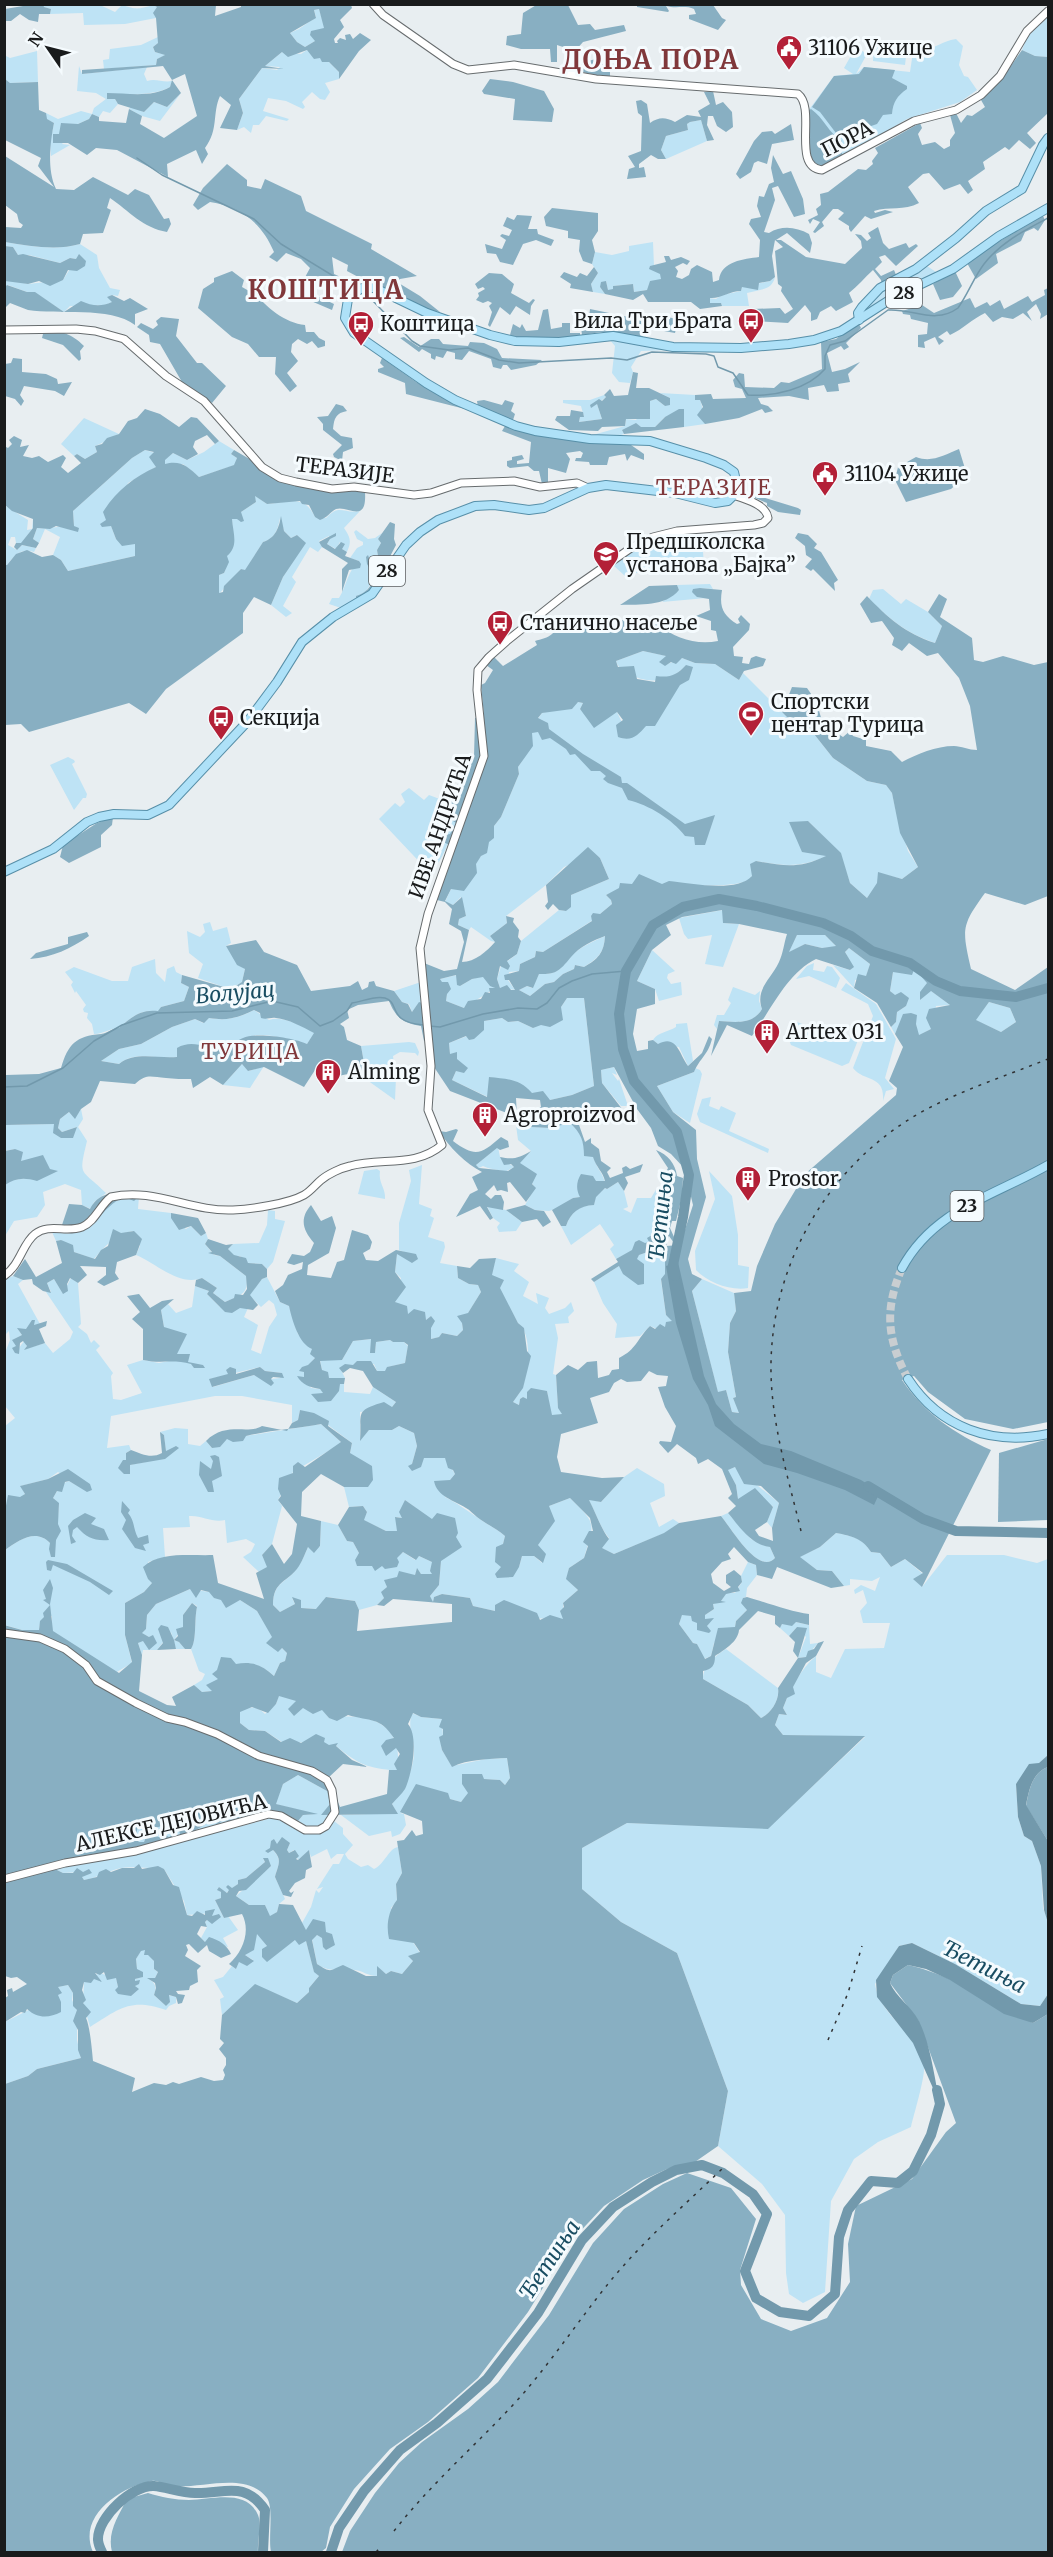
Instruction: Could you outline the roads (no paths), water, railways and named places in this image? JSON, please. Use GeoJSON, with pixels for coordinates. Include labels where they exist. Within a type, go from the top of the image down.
{"type":"FeatureCollection","features":[{"type":"Feature","properties":{"kind":"main road"},"geometry":{"type":"LineString","coordinates":[[859,320],[858,313],[880,288],[916,270],[986,211],[1022,189],[1048,138]]}},
{"type":"Feature","properties":{"kind":"main road","name":"28"},"geometry":{"type":"LineString","coordinates":[[4,872],[53,849],[95,818],[108,814],[148,815],[169,805],[248,721],[278,682],[302,642],[333,617],[372,594],[402,549],[426,528],[471,507],[494,505],[540,509],[556,505],[588,488],[610,485],[637,487],[719,503],[728,501],[734,495],[737,488],[735,474],[720,463],[658,443],[590,439],[535,431],[464,405],[426,383],[354,333],[345,318],[348,299],[362,288],[375,288],[409,306],[477,331],[527,342],[559,342],[613,336],[672,347],[741,348],[789,344],[829,336],[894,297],[953,269],[999,236],[1048,208]]}},
{"type":"Feature","properties":{"kind":"main road","name":"23"},"geometry":{"type":"LineString","coordinates":[[902,1268],[923,1237],[943,1220],[1048,1165]]}},
{"type":"Feature","properties":{"kind":"main road"},"geometry":{"type":"LineString","coordinates":[[909,1379],[928,1405],[964,1428],[1005,1438],[1048,1434]]}},
{"type":"Feature","properties":{"kind":"street","name":"ПОРА"},"geometry":{"type":"LineString","coordinates":[[373,4],[383,15],[453,64],[464,69],[476,70],[514,65],[596,78],[798,94],[802,98],[804,110],[807,160],[812,167],[822,171],[914,121],[956,110],[981,95],[1000,76],[1027,31],[1048,11]]}},
{"type":"Feature","properties":{"kind":"street","name":"ТЕРАЗИЈЕ"},"geometry":{"type":"LineString","coordinates":[[4,330],[76,329],[95,331],[124,339],[166,376],[204,401],[262,467],[280,478],[332,489],[354,486],[414,495],[431,493],[461,483],[514,482],[540,487],[577,483],[588,488]]}},
{"type":"Feature","properties":{"kind":"street","name":"ИВЕ АНДРИЋА"},"geometry":{"type":"LineString","coordinates":[[4,1276],[15,1267],[33,1235],[49,1228],[84,1227],[111,1197],[143,1194],[192,1206],[231,1210],[246,1209],[303,1196],[324,1178],[350,1166],[410,1160],[425,1155],[442,1145],[429,1116],[431,1066],[420,948],[428,914],[484,756],[477,690],[478,670],[508,640],[572,589],[653,537],[677,531],[754,525],[763,523],[768,518],[764,508],[734,495]]}},
{"type":"Feature","properties":{"kind":"street","name":"АЛЕКСЕ ДЕЈОВИЋА"},"geometry":{"type":"LineString","coordinates":[[4,1633],[40,1638],[65,1649],[86,1665],[97,1681],[167,1718],[217,1734],[259,1756],[312,1771],[327,1780],[332,1790],[335,1806],[329,1822],[315,1831],[305,1830],[281,1816],[270,1814],[136,1851],[43,1868],[4,1879]]}},
{"type":"Feature","properties":{"kind":"waterway"},"geometry":{"type":"LineString","coordinates":[[137,158],[162,175],[254,219],[281,244],[353,288]]}},
{"type":"Feature","properties":{"kind":"waterway"},"geometry":{"type":"LineString","coordinates":[[360,292],[372,300],[412,341],[420,346],[449,350],[468,348],[499,360],[519,363],[611,358],[627,360],[652,352],[706,354],[714,356],[718,367],[733,373],[748,395],[769,395],[800,387],[818,376],[825,369],[825,356],[830,345],[845,341],[888,310],[932,316],[949,313],[958,308],[980,269],[991,256],[1014,237],[1048,218]]}},
{"type":"Feature","properties":{"kind":"waterway","name":"Ђетиња"},"geometry":{"type":"LineString","coordinates":[[675,1276],[673,1265],[689,1175],[677,1132],[634,1081],[623,1049],[619,1014],[626,971],[653,925],[683,907],[719,899],[823,923],[851,936],[872,951],[910,963],[936,981],[960,991],[1016,997],[1048,988]]}},
{"type":"Feature","properties":{"kind":"waterway","name":"Волујац"},"geometry":{"type":"LineString","coordinates":[[429,1026],[440,1027],[483,1014],[518,1008],[537,1009],[547,1003],[559,988],[572,981],[592,974],[626,971]]}},
{"type":"Feature","properties":{"kind":"waterway","name":"Волујац"},"geometry":{"type":"LineString","coordinates":[[4,1087],[27,1086],[63,1068],[94,1041],[122,1025],[157,1013],[232,1011],[272,1001],[298,1007],[320,1026],[333,1021],[347,1011],[352,1003],[381,997],[390,1000],[396,1012],[404,1020],[424,1025]]}},
{"type":"Feature","properties":{"kind":"waterway","name":"Ђетиња"},"geometry":{"type":"LineString","coordinates":[[868,1486],[923,1519],[956,1531],[1048,1533]]}},
{"type":"Feature","properties":{"kind":"waterway","name":"Ђетиња"},"geometry":{"type":"LineString","coordinates":[[331,2552],[339,2528],[364,2491],[400,2450],[437,2423],[487,2379],[538,2313],[582,2240],[613,2207],[652,2182],[676,2170],[702,2165],[723,2173],[753,2194],[767,2214],[745,2271],[756,2298],[780,2312],[809,2316],[835,2294],[839,2237],[848,2210],[871,2181],[898,2183],[913,2171],[931,2135],[940,2104],[937,2090]]}},
{"type":"Feature","properties":{"kind":"waterway","name":"Ђетиња"},"geometry":{"type":"LineString","coordinates":[[102,2552],[98,2541],[100,2530],[110,2512],[136,2491],[154,2486],[190,2493],[233,2491],[250,2495],[265,2510],[263,2552]]}},
{"type":"Feature","properties":{"kind":"tunnel"},"geometry":{"type":"LineString","coordinates":[[902,1268],[892,1297],[890,1324],[896,1351],[908,1379]]}},
{"type":"Feature","properties":{"kind":"railway"},"geometry":{"type":"LineString","coordinates":[[801,1531],[777,1427],[772,1392],[772,1349],[778,1307],[789,1266],[807,1228],[830,1192],[858,1160],[890,1132],[941,1102],[1048,1059]]}},
{"type":"Feature","properties":{"kind":"railway"},"geometry":{"type":"LineString","coordinates":[[828,2040],[848,1993],[862,1946]]}},
{"type":"Feature","properties":{"kind":"railway"},"geometry":{"type":"LineString","coordinates":[[394,2531],[425,2495],[522,2395],[625,2264],[725,2166]]}},
{"type":"Feature","properties":{"kind":"railway"},"geometry":{"type":"LineString","coordinates":[[376,2552],[379,2549]]}},
{"type":"Feature","properties":{"kind":"place","name":"31106 Ужице"},"geometry":{"type":"Point","coordinates":[789,71]}},
{"type":"Feature","properties":{"kind":"place","name":"Вила Три Брата"},"geometry":{"type":"Point","coordinates":[751,344]}},
{"type":"Feature","properties":{"kind":"place","name":"Коштица"},"geometry":{"type":"Point","coordinates":[361,347]}},
{"type":"Feature","properties":{"kind":"place","name":"31104 Ужице"},"geometry":{"type":"Point","coordinates":[825,497]}},
{"type":"Feature","properties":{"kind":"place","name":"Предшколска установа „Бајка”"},"geometry":{"type":"Point","coordinates":[606,577]}},
{"type":"Feature","properties":{"kind":"place","name":"Станично насеље"},"geometry":{"type":"Point","coordinates":[500,646]}},
{"type":"Feature","properties":{"kind":"place","name":"Спортски центар Турица"},"geometry":{"type":"Point","coordinates":[751,737]}},
{"type":"Feature","properties":{"kind":"place","name":"Секција"},"geometry":{"type":"Point","coordinates":[221,741]}},
{"type":"Feature","properties":{"kind":"place","name":"Arttex 031"},"geometry":{"type":"Point","coordinates":[767,1055]}},
{"type":"Feature","properties":{"kind":"place","name":"Alming"},"geometry":{"type":"Point","coordinates":[328,1095]}},
{"type":"Feature","properties":{"kind":"place","name":"Agroproizvod"},"geometry":{"type":"Point","coordinates":[485,1138]}},
{"type":"Feature","properties":{"kind":"place","name":"Prostor"},"geometry":{"type":"Point","coordinates":[748,1202]}},
{"type":"Feature","properties":{"kind":"district","name":"ДОЊА ПОРА"},"geometry":{"type":"Point","coordinates":[651,60]}},
{"type":"Feature","properties":{"kind":"district","name":"КОШТИЦА"},"geometry":{"type":"Point","coordinates":[326,290]}},
{"type":"Feature","properties":{"kind":"district","name":"ТЕРАЗИЈЕ"},"geometry":{"type":"Point","coordinates":[714,488]}},
{"type":"Feature","properties":{"kind":"district","name":"ТУРИЦА"},"geometry":{"type":"Point","coordinates":[251,1052]}}]}
